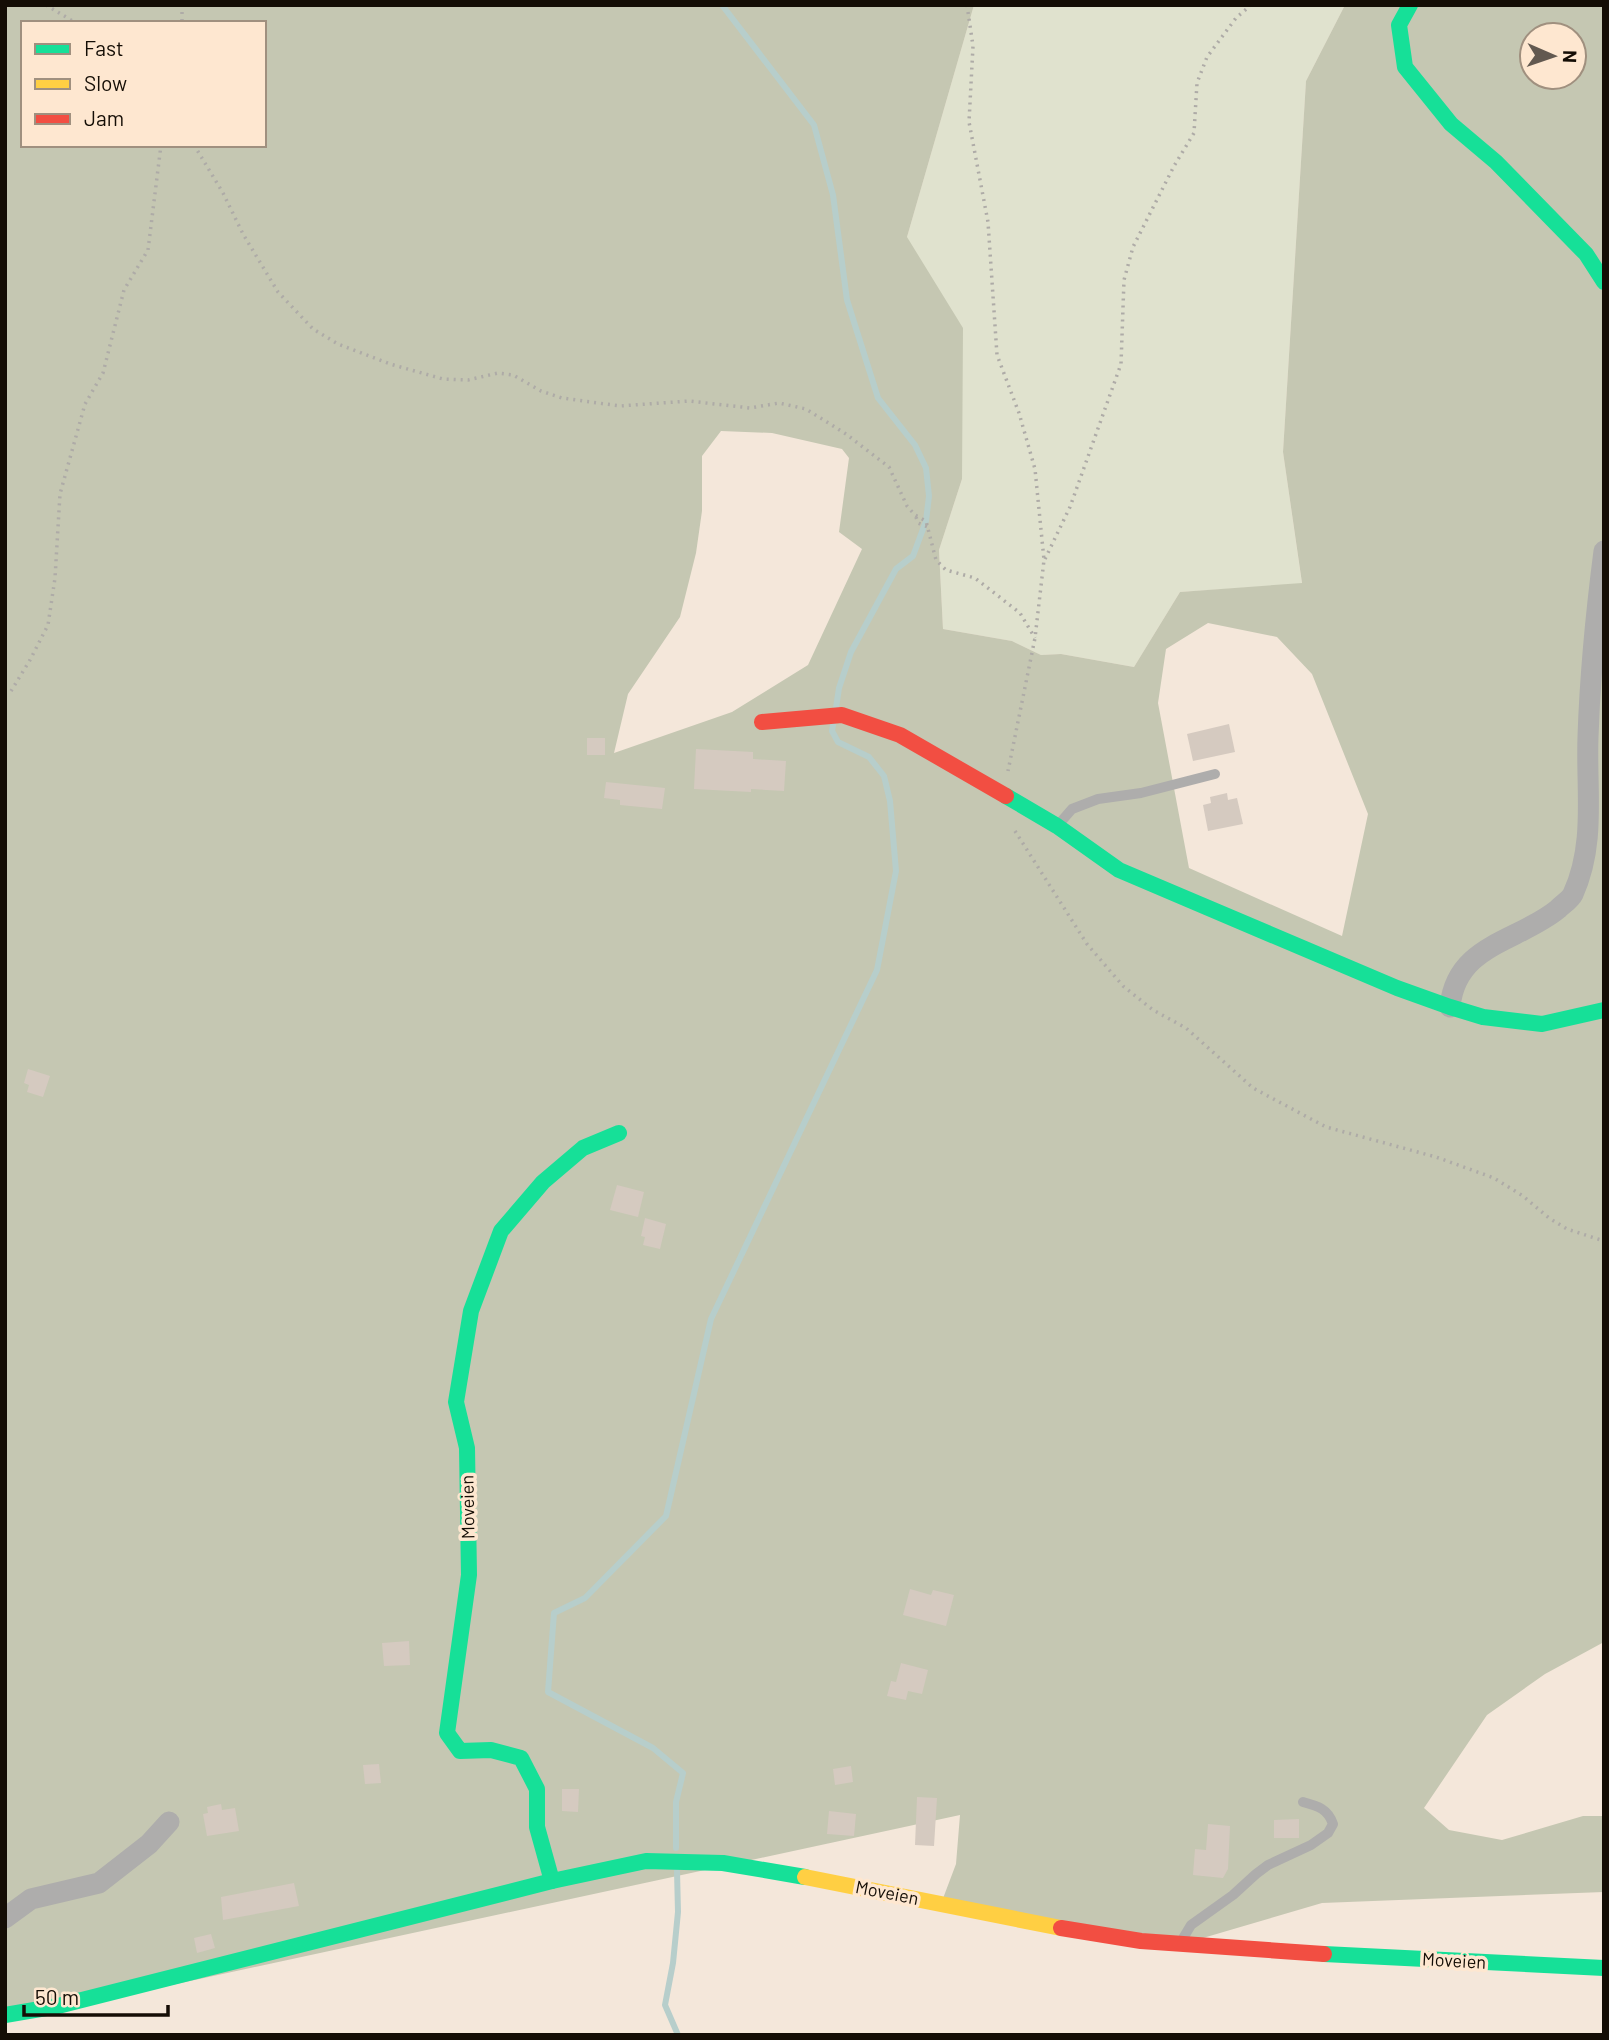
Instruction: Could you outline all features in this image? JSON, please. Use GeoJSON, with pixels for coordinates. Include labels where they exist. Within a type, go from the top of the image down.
{"type":"FeatureCollection","features":[{"type":"Feature","properties":{"kind":"street"},"geometry":{"type":"LineString","coordinates":[[1410,5],[1399,25],[1405,66],[1451,124],[1496,162],[1586,254],[1604,282]]}},
{"type":"Feature","properties":{"kind":"street"},"geometry":{"type":"LineString","coordinates":[[1450,1007],[1452,989],[1475,957],[1500,941],[1547,918],[1572,897],[1586,856],[1591,675],[1604,551]]}},
{"type":"Feature","properties":{"kind":"street"},"geometry":{"type":"LineString","coordinates":[[762,722],[842,715],[900,735],[1057,826],[1119,870],[1397,988],[1450,1007],[1483,1017],[1542,1024],[1604,1010]]}},
{"type":"Feature","properties":{"kind":"street","name":"Moveien"},"geometry":{"type":"LineString","coordinates":[[552,1881],[537,1827],[537,1789],[521,1758],[491,1750],[460,1751],[447,1733],[458,1636],[469,1575],[467,1448],[456,1402],[471,1311],[501,1231],[543,1182],[583,1149],[619,1133]]}},
{"type":"Feature","properties":{"kind":"street"},"geometry":{"type":"LineString","coordinates":[[5,1918],[31,1899],[99,1883],[149,1844],[169,1822]]}},
{"type":"Feature","properties":{"kind":"street","name":"Moveien"},"geometry":{"type":"LineString","coordinates":[[5,2015],[58,2006],[552,1881],[646,1861],[723,1863],[1088,1933],[1179,1945],[1604,1968]]}},
{"type":"Feature","properties":{"kind":"lane"},"geometry":{"type":"LineString","coordinates":[[1057,826],[1072,809],[1098,799],[1141,793],[1215,774]]}},
{"type":"Feature","properties":{"kind":"lane"},"geometry":{"type":"LineString","coordinates":[[1179,1945],[1191,1924],[1233,1895],[1256,1874],[1328,1833],[1333,1824],[1330,1815],[1322,1808],[1303,1802]]}},
{"type":"Feature","properties":{"kind":"path"},"geometry":{"type":"LineString","coordinates":[[46,5],[73,21]]}},
{"type":"Feature","properties":{"kind":"path"},"geometry":{"type":"LineString","coordinates":[[967,5],[973,46],[969,122],[988,222],[997,355],[1019,413],[1035,469],[1044,560],[1035,638],[1024,700],[1002,794]]}},
{"type":"Feature","properties":{"kind":"path"},"geometry":{"type":"LineString","coordinates":[[1044,560],[1070,508],[1121,365],[1124,280],[1133,247],[1194,133],[1197,83],[1207,57],[1236,18],[1251,5]]}},
{"type":"Feature","properties":{"kind":"path"},"geometry":{"type":"LineString","coordinates":[[11,691],[48,625],[55,578],[60,494],[85,404],[103,373],[124,290],[148,250],[160,147]]}},
{"type":"Feature","properties":{"kind":"path"},"geometry":{"type":"LineString","coordinates":[[195,147],[278,292],[313,329],[338,344],[390,364],[443,379],[468,380],[498,373],[513,375],[541,391],[562,398],[620,406],[689,401],[750,408],[779,403],[806,409],[846,434],[889,467],[907,506],[915,515],[926,521],[936,560],[946,570],[975,578],[1020,613],[1035,638]]}},
{"type":"Feature","properties":{"kind":"path"},"geometry":{"type":"LineString","coordinates":[[915,515],[918,523],[929,528]]}},
{"type":"Feature","properties":{"kind":"path"},"geometry":{"type":"LineString","coordinates":[[1014,829],[1087,944],[1123,986],[1153,1010],[1186,1028],[1253,1088],[1326,1127],[1436,1157],[1493,1178],[1524,1196],[1549,1218],[1567,1229],[1604,1241]]}},
{"type":"Feature","properties":{"kind":"green space"},"geometry":{"type":"Polygon","coordinates":[[[5,5],[974,5],[907,237],[963,328],[962,479],[939,550],[943,629],[1012,641],[1041,655],[1061,654],[1134,667],[1180,592],[1302,583],[1283,452],[1306,81],[1345,5],[1604,5],[1604,1642],[1545,1674],[1487,1715],[1424,1808],[1449,1830],[1502,1840],[1583,1816],[1604,1816],[1604,1892],[1322,1903],[1179,1945],[939,1909],[956,1864],[960,1815],[5,2021],[5,5]],[[721,431],[702,456],[702,511],[696,553],[680,617],[628,694],[614,753],[732,712],[808,665],[862,549],[839,532],[849,458],[842,449],[772,433],[721,431]],[[1208,623],[1166,649],[1158,703],[1189,868],[1342,936],[1368,814],[1312,674],[1277,637],[1208,623]]]}},
{"type":"Feature","properties":{"kind":"green space"},"geometry":{"type":"Polygon","coordinates":[[[974,5],[1345,5],[1306,81],[1283,452],[1302,584],[1180,592],[1134,667],[1061,654],[1041,655],[1012,641],[943,629],[939,550],[962,479],[907,237],[974,5]]]}},
{"type":"Feature","properties":{"kind":"building"},"geometry":{"type":"Polygon","coordinates":[[[1229,724],[1235,752],[1193,761],[1187,734],[1229,724]]]}},
{"type":"Feature","properties":{"kind":"building"},"geometry":{"type":"Polygon","coordinates":[[[587,738],[605,738],[605,755],[587,755],[587,738]]]}},
{"type":"Feature","properties":{"kind":"building"},"geometry":{"type":"Polygon","coordinates":[[[696,749],[753,752],[753,759],[786,761],[784,791],[694,789],[696,749]]]}},
{"type":"Feature","properties":{"kind":"building"},"geometry":{"type":"Polygon","coordinates":[[[606,782],[665,788],[662,809],[620,805],[620,800],[604,798],[606,782]]]}},
{"type":"Feature","properties":{"kind":"building"},"geometry":{"type":"Polygon","coordinates":[[[1227,793],[1228,800],[1237,798],[1243,824],[1208,831],[1203,805],[1211,803],[1210,797],[1227,793]]]}},
{"type":"Feature","properties":{"kind":"building"},"geometry":{"type":"Polygon","coordinates":[[[28,1069],[50,1076],[43,1097],[27,1092],[29,1085],[24,1083],[28,1069]]]}},
{"type":"Feature","properties":{"kind":"building"},"geometry":{"type":"Polygon","coordinates":[[[617,1185],[644,1192],[638,1217],[610,1210],[617,1185]]]}},
{"type":"Feature","properties":{"kind":"building"},"geometry":{"type":"Polygon","coordinates":[[[645,1218],[666,1224],[660,1249],[643,1245],[645,1237],[641,1236],[645,1218]]]}},
{"type":"Feature","properties":{"kind":"building"},"geometry":{"type":"Polygon","coordinates":[[[910,1589],[931,1595],[933,1590],[954,1595],[946,1626],[903,1615],[910,1589]]]}},
{"type":"Feature","properties":{"kind":"building"},"geometry":{"type":"Polygon","coordinates":[[[409,1641],[410,1665],[384,1666],[382,1643],[409,1641]]]}},
{"type":"Feature","properties":{"kind":"building"},"geometry":{"type":"Polygon","coordinates":[[[901,1663],[928,1670],[922,1694],[908,1691],[906,1700],[887,1696],[891,1681],[896,1682],[901,1663]]]}},
{"type":"Feature","properties":{"kind":"building"},"geometry":{"type":"Polygon","coordinates":[[[379,1764],[381,1783],[365,1784],[363,1765],[379,1764]]]}},
{"type":"Feature","properties":{"kind":"building"},"geometry":{"type":"Polygon","coordinates":[[[851,1766],[853,1782],[835,1785],[833,1769],[851,1766]]]}},
{"type":"Feature","properties":{"kind":"building"},"geometry":{"type":"Polygon","coordinates":[[[562,1789],[579,1789],[578,1812],[562,1811],[562,1789]]]}},
{"type":"Feature","properties":{"kind":"building"},"geometry":{"type":"Polygon","coordinates":[[[917,1797],[937,1798],[934,1846],[915,1845],[917,1797]]]}},
{"type":"Feature","properties":{"kind":"building"},"geometry":{"type":"Polygon","coordinates":[[[221,1804],[222,1810],[235,1808],[239,1831],[207,1836],[203,1814],[208,1813],[207,1807],[221,1804]]]}},
{"type":"Feature","properties":{"kind":"building"},"geometry":{"type":"Polygon","coordinates":[[[829,1811],[856,1814],[854,1836],[827,1834],[829,1811]]]}},
{"type":"Feature","properties":{"kind":"building"},"geometry":{"type":"Polygon","coordinates":[[[1299,1819],[1299,1838],[1274,1838],[1274,1820],[1299,1819]]]}},
{"type":"Feature","properties":{"kind":"building"},"geometry":{"type":"Polygon","coordinates":[[[1208,1824],[1230,1826],[1228,1869],[1223,1878],[1193,1875],[1195,1849],[1206,1850],[1208,1824]]]}},
{"type":"Feature","properties":{"kind":"building"},"geometry":{"type":"Polygon","coordinates":[[[294,1883],[299,1906],[223,1920],[221,1897],[294,1883]]]}},
{"type":"Feature","properties":{"kind":"building"},"geometry":{"type":"Polygon","coordinates":[[[211,1934],[215,1948],[197,1953],[194,1938],[211,1934]]]}},
{"type":"Feature","properties":{"kind":"waterway"},"geometry":{"type":"LineString","coordinates":[[722,5],[814,125],[833,195],[847,300],[878,398],[915,445],[926,468],[929,496],[926,521],[913,556],[896,569],[851,652],[839,688],[836,708]]}},
{"type":"Feature","properties":{"kind":"waterway"},"geometry":{"type":"LineString","coordinates":[[676,1848],[676,1802],[683,1773],[653,1748],[548,1692],[554,1613],[585,1598],[666,1516],[711,1319],[877,970],[896,871],[890,801],[884,776],[869,757],[838,742],[832,731],[833,725]]}},
{"type":"Feature","properties":{"kind":"waterway"},"geometry":{"type":"LineString","coordinates":[[677,1871],[678,1912],[673,1963],[665,2005],[678,2035]]}},
{"type":"Feature","properties":{"kind":"traffic: fast"},"geometry":{"type":"LineString","coordinates":[[1410,5],[1399,25],[1405,67],[1451,124],[1496,162],[1586,254],[1604,282]]}},
{"type":"Feature","properties":{"kind":"traffic: fast"},"geometry":{"type":"LineString","coordinates":[[1006,796],[1057,826],[1119,870],[1397,988],[1450,1007],[1483,1017],[1542,1024],[1604,1010]]}},
{"type":"Feature","properties":{"kind":"traffic: fast"},"geometry":{"type":"LineString","coordinates":[[552,1881],[537,1827],[537,1789],[521,1758],[491,1750],[460,1751],[447,1733],[469,1575],[467,1448],[456,1402],[471,1311],[501,1231],[543,1182],[583,1148],[619,1133]]}},
{"type":"Feature","properties":{"kind":"traffic: fast"},"geometry":{"type":"LineString","coordinates":[[5,2015],[58,2006],[552,1881],[646,1861],[723,1863],[805,1877]]}},
{"type":"Feature","properties":{"kind":"traffic: fast"},"geometry":{"type":"LineString","coordinates":[[1324,1954],[1604,1968]]}},
{"type":"Feature","properties":{"kind":"traffic: slow"},"geometry":{"type":"LineString","coordinates":[[805,1877],[1061,1928]]}},
{"type":"Feature","properties":{"kind":"traffic: jam"},"geometry":{"type":"LineString","coordinates":[[762,722],[842,715],[900,735],[1006,796]]}},
{"type":"Feature","properties":{"kind":"traffic: jam"},"geometry":{"type":"LineString","coordinates":[[1061,1928],[1141,1941],[1324,1954]]}}]}
